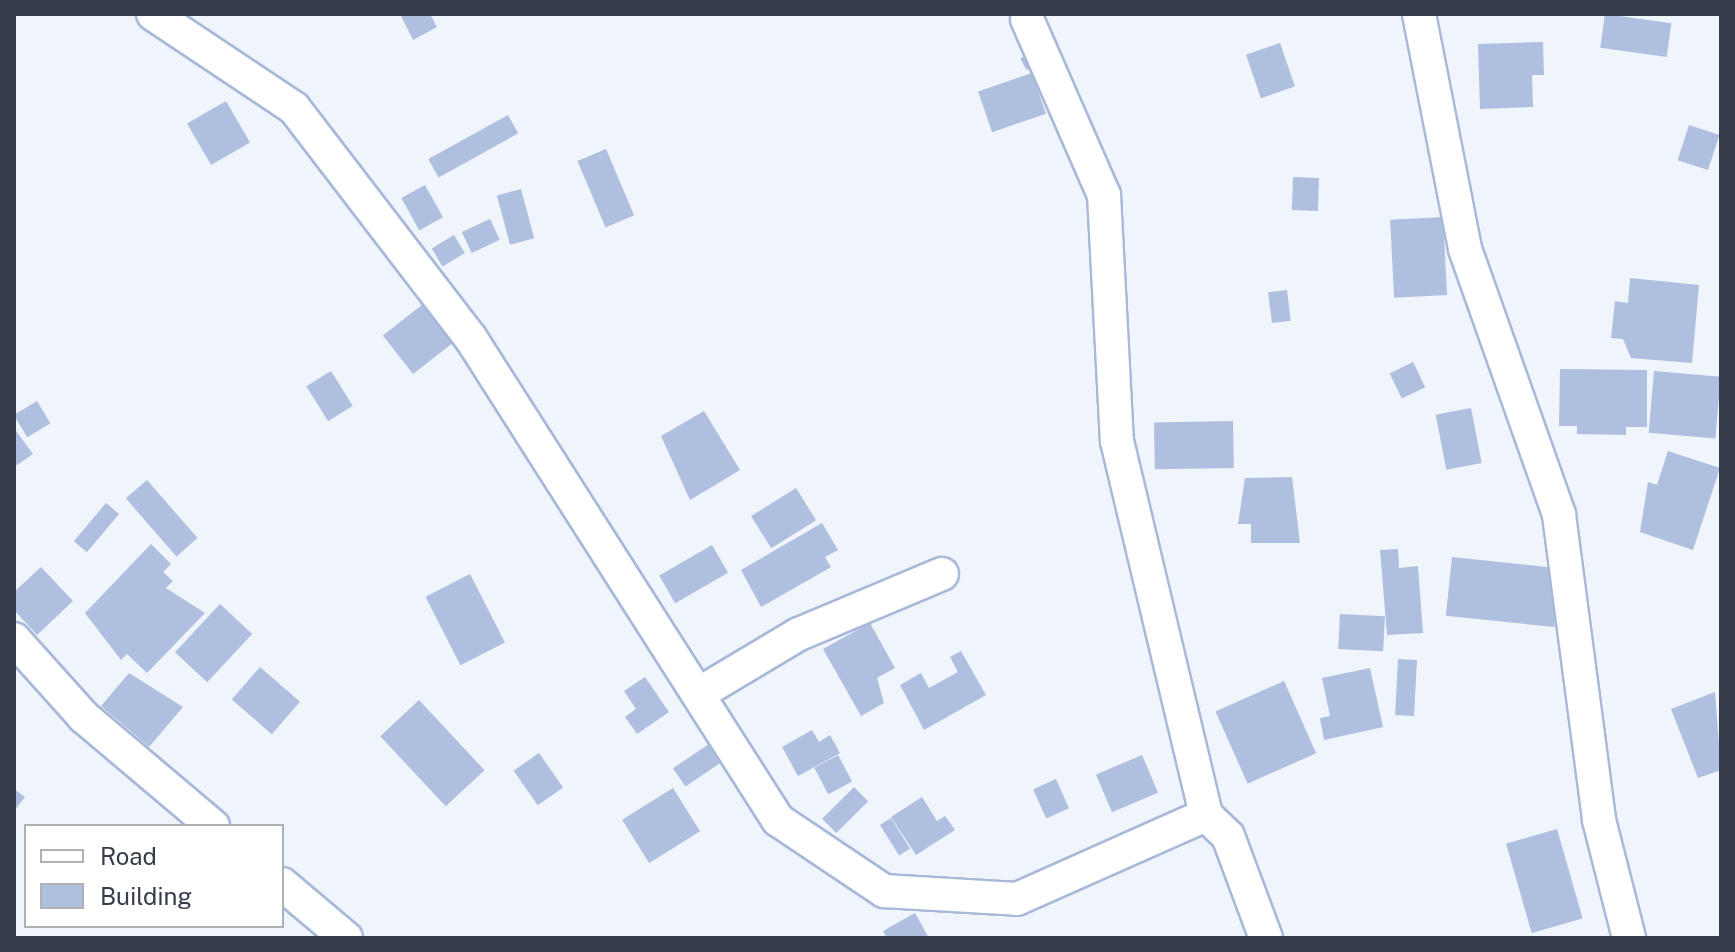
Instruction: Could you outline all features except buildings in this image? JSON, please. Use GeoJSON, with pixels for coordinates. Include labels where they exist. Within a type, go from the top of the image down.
{"type":"FeatureCollection","features":[{"type":"Feature","properties":{"kind":"street"},"geometry":{"type":"LineString","coordinates":[[153,14],[294,108],[470,337],[700,693],[778,820],[884,891],[1017,899],[1206,815]]}},
{"type":"Feature","properties":{"kind":"street"},"geometry":{"type":"LineString","coordinates":[[1419,14],[1465,249],[1559,515],[1599,820],[1629,938]]}},
{"type":"Feature","properties":{"kind":"street"},"geometry":{"type":"LineString","coordinates":[[1027,19],[1104,195],[1117,441],[1206,815],[1228,836],[1266,938]]}},
{"type":"Feature","properties":{"kind":"street"},"geometry":{"type":"LineString","coordinates":[[700,693],[799,634],[942,574]]}},
{"type":"Feature","properties":{"kind":"street"},"geometry":{"type":"LineString","coordinates":[[14,639],[84,717],[211,824]]}},
{"type":"Feature","properties":{"kind":"street"},"geometry":{"type":"LineString","coordinates":[[284,886],[346,938]]}}]}
